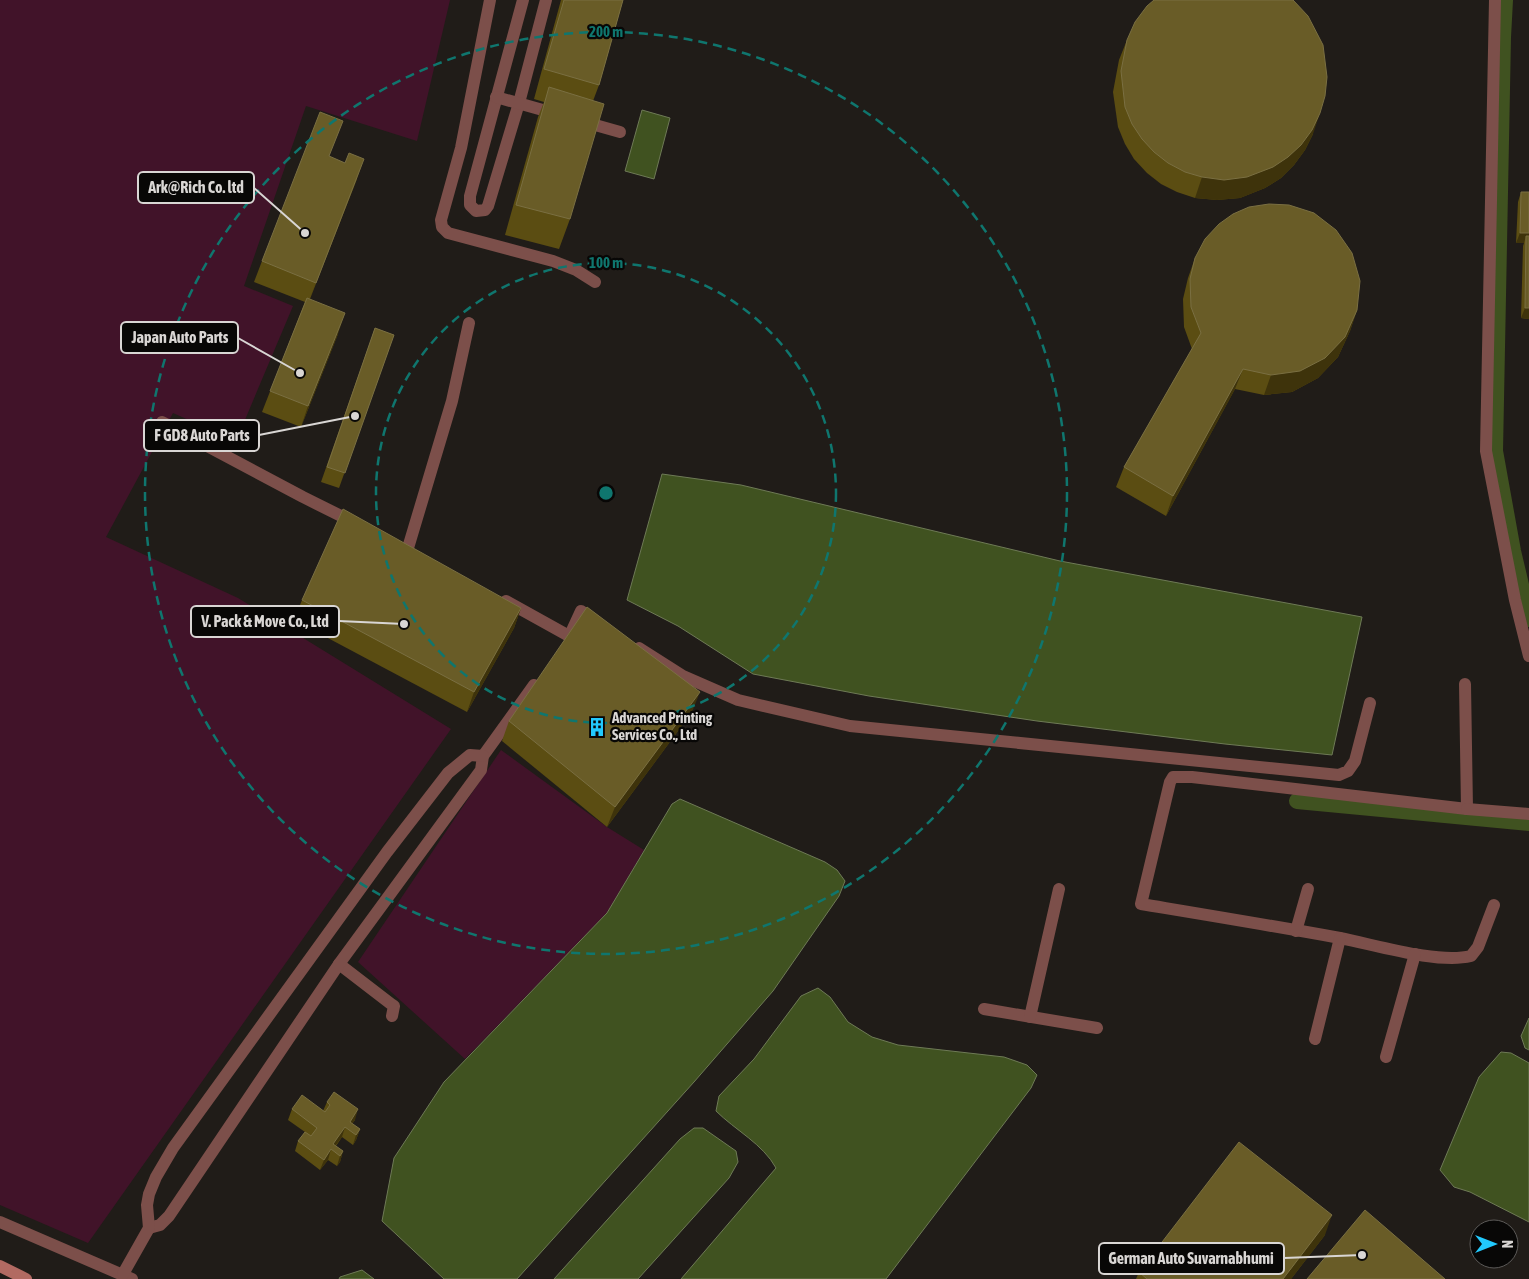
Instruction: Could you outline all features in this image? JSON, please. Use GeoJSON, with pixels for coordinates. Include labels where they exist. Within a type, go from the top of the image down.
{"type":"FeatureCollection","features":[{"type":"Feature","properties":{"kind":"main road"},"geometry":{"type":"LineString","coordinates":[[0,1266],[26,1279]]}},
{"type":"Feature","properties":{"kind":"street"},"geometry":{"type":"LineString","coordinates":[[490,0],[461,148],[441,220],[442,227],[448,233],[553,261],[576,270],[595,282]]}},
{"type":"Feature","properties":{"kind":"street"},"geometry":{"type":"LineString","coordinates":[[523,0],[469,200],[470,205],[476,212],[485,210],[488,206],[519,103],[546,0]]}},
{"type":"Feature","properties":{"kind":"street"},"geometry":{"type":"LineString","coordinates":[[1495,0],[1486,451],[1515,600],[1529,656]]}},
{"type":"Feature","properties":{"kind":"street"},"geometry":{"type":"LineString","coordinates":[[496,97],[620,132]]}},
{"type":"Feature","properties":{"kind":"street"},"geometry":{"type":"LineString","coordinates":[[408,548],[452,401],[469,323]]}},
{"type":"Feature","properties":{"kind":"street"},"geometry":{"type":"LineString","coordinates":[[162,422],[303,497],[364,527]]}},
{"type":"Feature","properties":{"kind":"street"},"geometry":{"type":"LineString","coordinates":[[498,596],[570,636]]}},
{"type":"Feature","properties":{"kind":"street"},"geometry":{"type":"LineString","coordinates":[[559,650],[570,636],[581,611],[612,631]]}},
{"type":"Feature","properties":{"kind":"street"},"geometry":{"type":"LineString","coordinates":[[627,641],[683,676],[738,700],[850,726],[1339,775],[1348,771],[1355,761],[1370,704]]}},
{"type":"Feature","properties":{"kind":"street"},"geometry":{"type":"LineString","coordinates":[[150,1228],[160,1225],[169,1216],[339,964],[481,770],[483,756],[543,673]]}},
{"type":"Feature","properties":{"kind":"street"},"geometry":{"type":"LineString","coordinates":[[1465,684],[1467,809]]}},
{"type":"Feature","properties":{"kind":"street"},"geometry":{"type":"LineString","coordinates":[[0,1222],[127,1277],[150,1228],[149,1194],[156,1176],[174,1148],[387,852],[434,790],[448,773],[470,755],[483,756]]}},
{"type":"Feature","properties":{"kind":"street"},"geometry":{"type":"LineString","coordinates":[[1494,905],[1478,947],[1471,956],[1459,959],[1415,954],[1340,938],[1141,904],[1163,808],[1170,782],[1173,778],[1192,777],[1467,809],[1529,814]]}},
{"type":"Feature","properties":{"kind":"street"},"geometry":{"type":"LineString","coordinates":[[1030,1017],[1059,889]]}},
{"type":"Feature","properties":{"kind":"street"},"geometry":{"type":"LineString","coordinates":[[1296,931],[1308,889]]}},
{"type":"Feature","properties":{"kind":"street"},"geometry":{"type":"LineString","coordinates":[[1315,1039],[1340,938]]}},
{"type":"Feature","properties":{"kind":"street"},"geometry":{"type":"LineString","coordinates":[[1386,1057],[1415,954]]}},
{"type":"Feature","properties":{"kind":"street"},"geometry":{"type":"LineString","coordinates":[[339,964],[394,1006],[392,1016]]}},
{"type":"Feature","properties":{"kind":"street"},"geometry":{"type":"LineString","coordinates":[[984,1009],[1097,1028]]}},
{"type":"Feature","properties":{"kind":"shaded area"},"geometry":{"type":"Polygon","coordinates":[[[0,0],[450,0],[417,141],[306,106],[244,286],[293,306],[236,441],[173,413],[106,537],[238,598],[451,729],[88,1243],[0,1205],[0,0]]]}},
{"type":"Feature","properties":{"kind":"shaded area"},"geometry":{"type":"Polygon","coordinates":[[[642,110],[670,118],[654,179],[625,171],[642,110]]]}},
{"type":"Feature","properties":{"kind":"shaded area"},"geometry":{"type":"Polygon","coordinates":[[[662,474],[741,485],[1060,561],[1362,617],[1332,755],[1037,721],[869,696],[753,674],[678,626],[627,600],[662,474]]]}},
{"type":"Feature","properties":{"kind":"shaded area"},"geometry":{"type":"Polygon","coordinates":[[[501,750],[607,827],[644,850],[607,913],[465,1059],[358,962],[501,750]]]}},
{"type":"Feature","properties":{"kind":"shaded area"},"geometry":{"type":"Polygon","coordinates":[[[680,799],[825,862],[837,870],[845,881],[839,896],[773,991],[517,1279],[444,1279],[382,1221],[394,1158],[444,1082],[607,913],[672,804],[680,799]]]}},
{"type":"Feature","properties":{"kind":"shaded area"},"geometry":{"type":"Polygon","coordinates":[[[818,988],[830,997],[848,1022],[872,1037],[898,1045],[1004,1057],[1027,1065],[1037,1075],[1031,1088],[886,1279],[681,1279],[776,1168],[756,1144],[716,1111],[719,1096],[754,1059],[801,996],[818,988]]]}},
{"type":"Feature","properties":{"kind":"shaded area"},"geometry":{"type":"Polygon","coordinates":[[[1529,1018],[1529,1050],[1525,1048],[1521,1036],[1529,1018]]]}},
{"type":"Feature","properties":{"kind":"shaded area"},"geometry":{"type":"Polygon","coordinates":[[[1501,1052],[1511,1053],[1529,1063],[1529,1222],[1470,1192],[1454,1187],[1440,1170],[1479,1077],[1501,1052]]]}},
{"type":"Feature","properties":{"kind":"shaded area"},"geometry":{"type":"Polygon","coordinates":[[[694,1128],[703,1128],[736,1151],[738,1162],[729,1178],[638,1279],[554,1279],[680,1139],[694,1128]]]}},
{"type":"Feature","properties":{"kind":"shaded area"},"geometry":{"type":"Polygon","coordinates":[[[362,1270],[374,1279],[339,1279],[340,1277],[362,1270]]]}},
{"type":"Feature","properties":{"kind":"building"},"geometry":{"type":"Polygon","coordinates":[[[564,0],[623,0],[599,85],[544,69],[564,0]]]}},
{"type":"Feature","properties":{"kind":"building"},"geometry":{"type":"Polygon","coordinates":[[[1154,0],[1293,0],[1308,16],[1323,45],[1327,77],[1325,96],[1320,113],[1312,130],[1301,145],[1273,167],[1247,177],[1224,180],[1185,172],[1168,163],[1154,152],[1132,124],[1125,107],[1121,71],[1127,40],[1135,22],[1154,0]]]}},
{"type":"Feature","properties":{"kind":"building"},"geometry":{"type":"Polygon","coordinates":[[[549,87],[604,104],[570,219],[516,205],[549,87]]]}},
{"type":"Feature","properties":{"kind":"building"},"geometry":{"type":"Polygon","coordinates":[[[320,112],[343,121],[329,156],[345,163],[349,153],[364,159],[316,283],[262,261],[320,112]]]}},
{"type":"Feature","properties":{"kind":"building"},"geometry":{"type":"Polygon","coordinates":[[[1521,192],[1529,192],[1529,233],[1520,233],[1521,192]]]}},
{"type":"Feature","properties":{"kind":"building"},"geometry":{"type":"Polygon","coordinates":[[[1269,204],[1289,205],[1314,213],[1336,230],[1352,253],[1360,281],[1357,310],[1345,337],[1325,358],[1300,371],[1271,375],[1243,369],[1173,496],[1124,467],[1201,333],[1191,307],[1190,279],[1195,258],[1205,239],[1219,224],[1233,214],[1249,207],[1269,204]]]}},
{"type":"Feature","properties":{"kind":"building"},"geometry":{"type":"Polygon","coordinates":[[[1526,236],[1529,236],[1529,308],[1525,308],[1526,236]]]}},
{"type":"Feature","properties":{"kind":"building"},"geometry":{"type":"Polygon","coordinates":[[[307,298],[345,313],[308,406],[270,391],[307,298]]]}},
{"type":"Feature","properties":{"kind":"building"},"geometry":{"type":"Polygon","coordinates":[[[375,328],[394,335],[345,473],[327,467],[375,328]]]}},
{"type":"Feature","properties":{"kind":"building"},"geometry":{"type":"Polygon","coordinates":[[[343,509],[521,608],[474,692],[302,600],[343,509]]]}},
{"type":"Feature","properties":{"kind":"building","name":"Advanced Printing Services Co., Ltd"},"geometry":{"type":"Polygon","coordinates":[[[587,607],[700,692],[615,807],[509,721],[587,607]]]}},
{"type":"Feature","properties":{"kind":"building"},"geometry":{"type":"Polygon","coordinates":[[[334,1092],[358,1109],[350,1122],[360,1129],[356,1135],[345,1127],[333,1144],[343,1151],[340,1156],[331,1149],[324,1160],[298,1141],[305,1132],[311,1136],[317,1128],[292,1109],[302,1095],[325,1112],[330,1105],[327,1102],[334,1092]]]}},
{"type":"Feature","properties":{"kind":"building"},"geometry":{"type":"Polygon","coordinates":[[[1239,1142],[1332,1215],[1283,1279],[1147,1279],[1139,1272],[1239,1142]]]}},
{"type":"Feature","properties":{"kind":"building"},"geometry":{"type":"Polygon","coordinates":[[[1365,1210],[1445,1279],[1307,1279],[1365,1210]]]}},
{"type":"Feature","properties":{"kind":"waterway"},"geometry":{"type":"LineString","coordinates":[[1505,0],[1495,451],[1513,551],[1529,619]]}},
{"type":"Feature","properties":{"kind":"waterway"},"geometry":{"type":"LineString","coordinates":[[1297,801],[1529,823]]}},
{"type":"Feature","properties":{"kind":"place","name":"Ark@Rich Co. ltd"},"geometry":{"type":"Point","coordinates":[305,233]}},
{"type":"Feature","properties":{"kind":"place","name":"Japan Auto Parts"},"geometry":{"type":"Point","coordinates":[300,373]}},
{"type":"Feature","properties":{"kind":"place","name":"F GD8 Auto Parts"},"geometry":{"type":"Point","coordinates":[355,416]}},
{"type":"Feature","properties":{"kind":"place","name":"V. Pack & Move Co., Ltd"},"geometry":{"type":"Point","coordinates":[404,624]}},
{"type":"Feature","properties":{"kind":"place","name":"Advanced Printing Services Co., Ltd"},"geometry":{"type":"Point","coordinates":[597,727]}},
{"type":"Feature","properties":{"kind":"place","name":"German Auto Suvarnabhumi"},"geometry":{"type":"Point","coordinates":[1362,1255]}}]}
